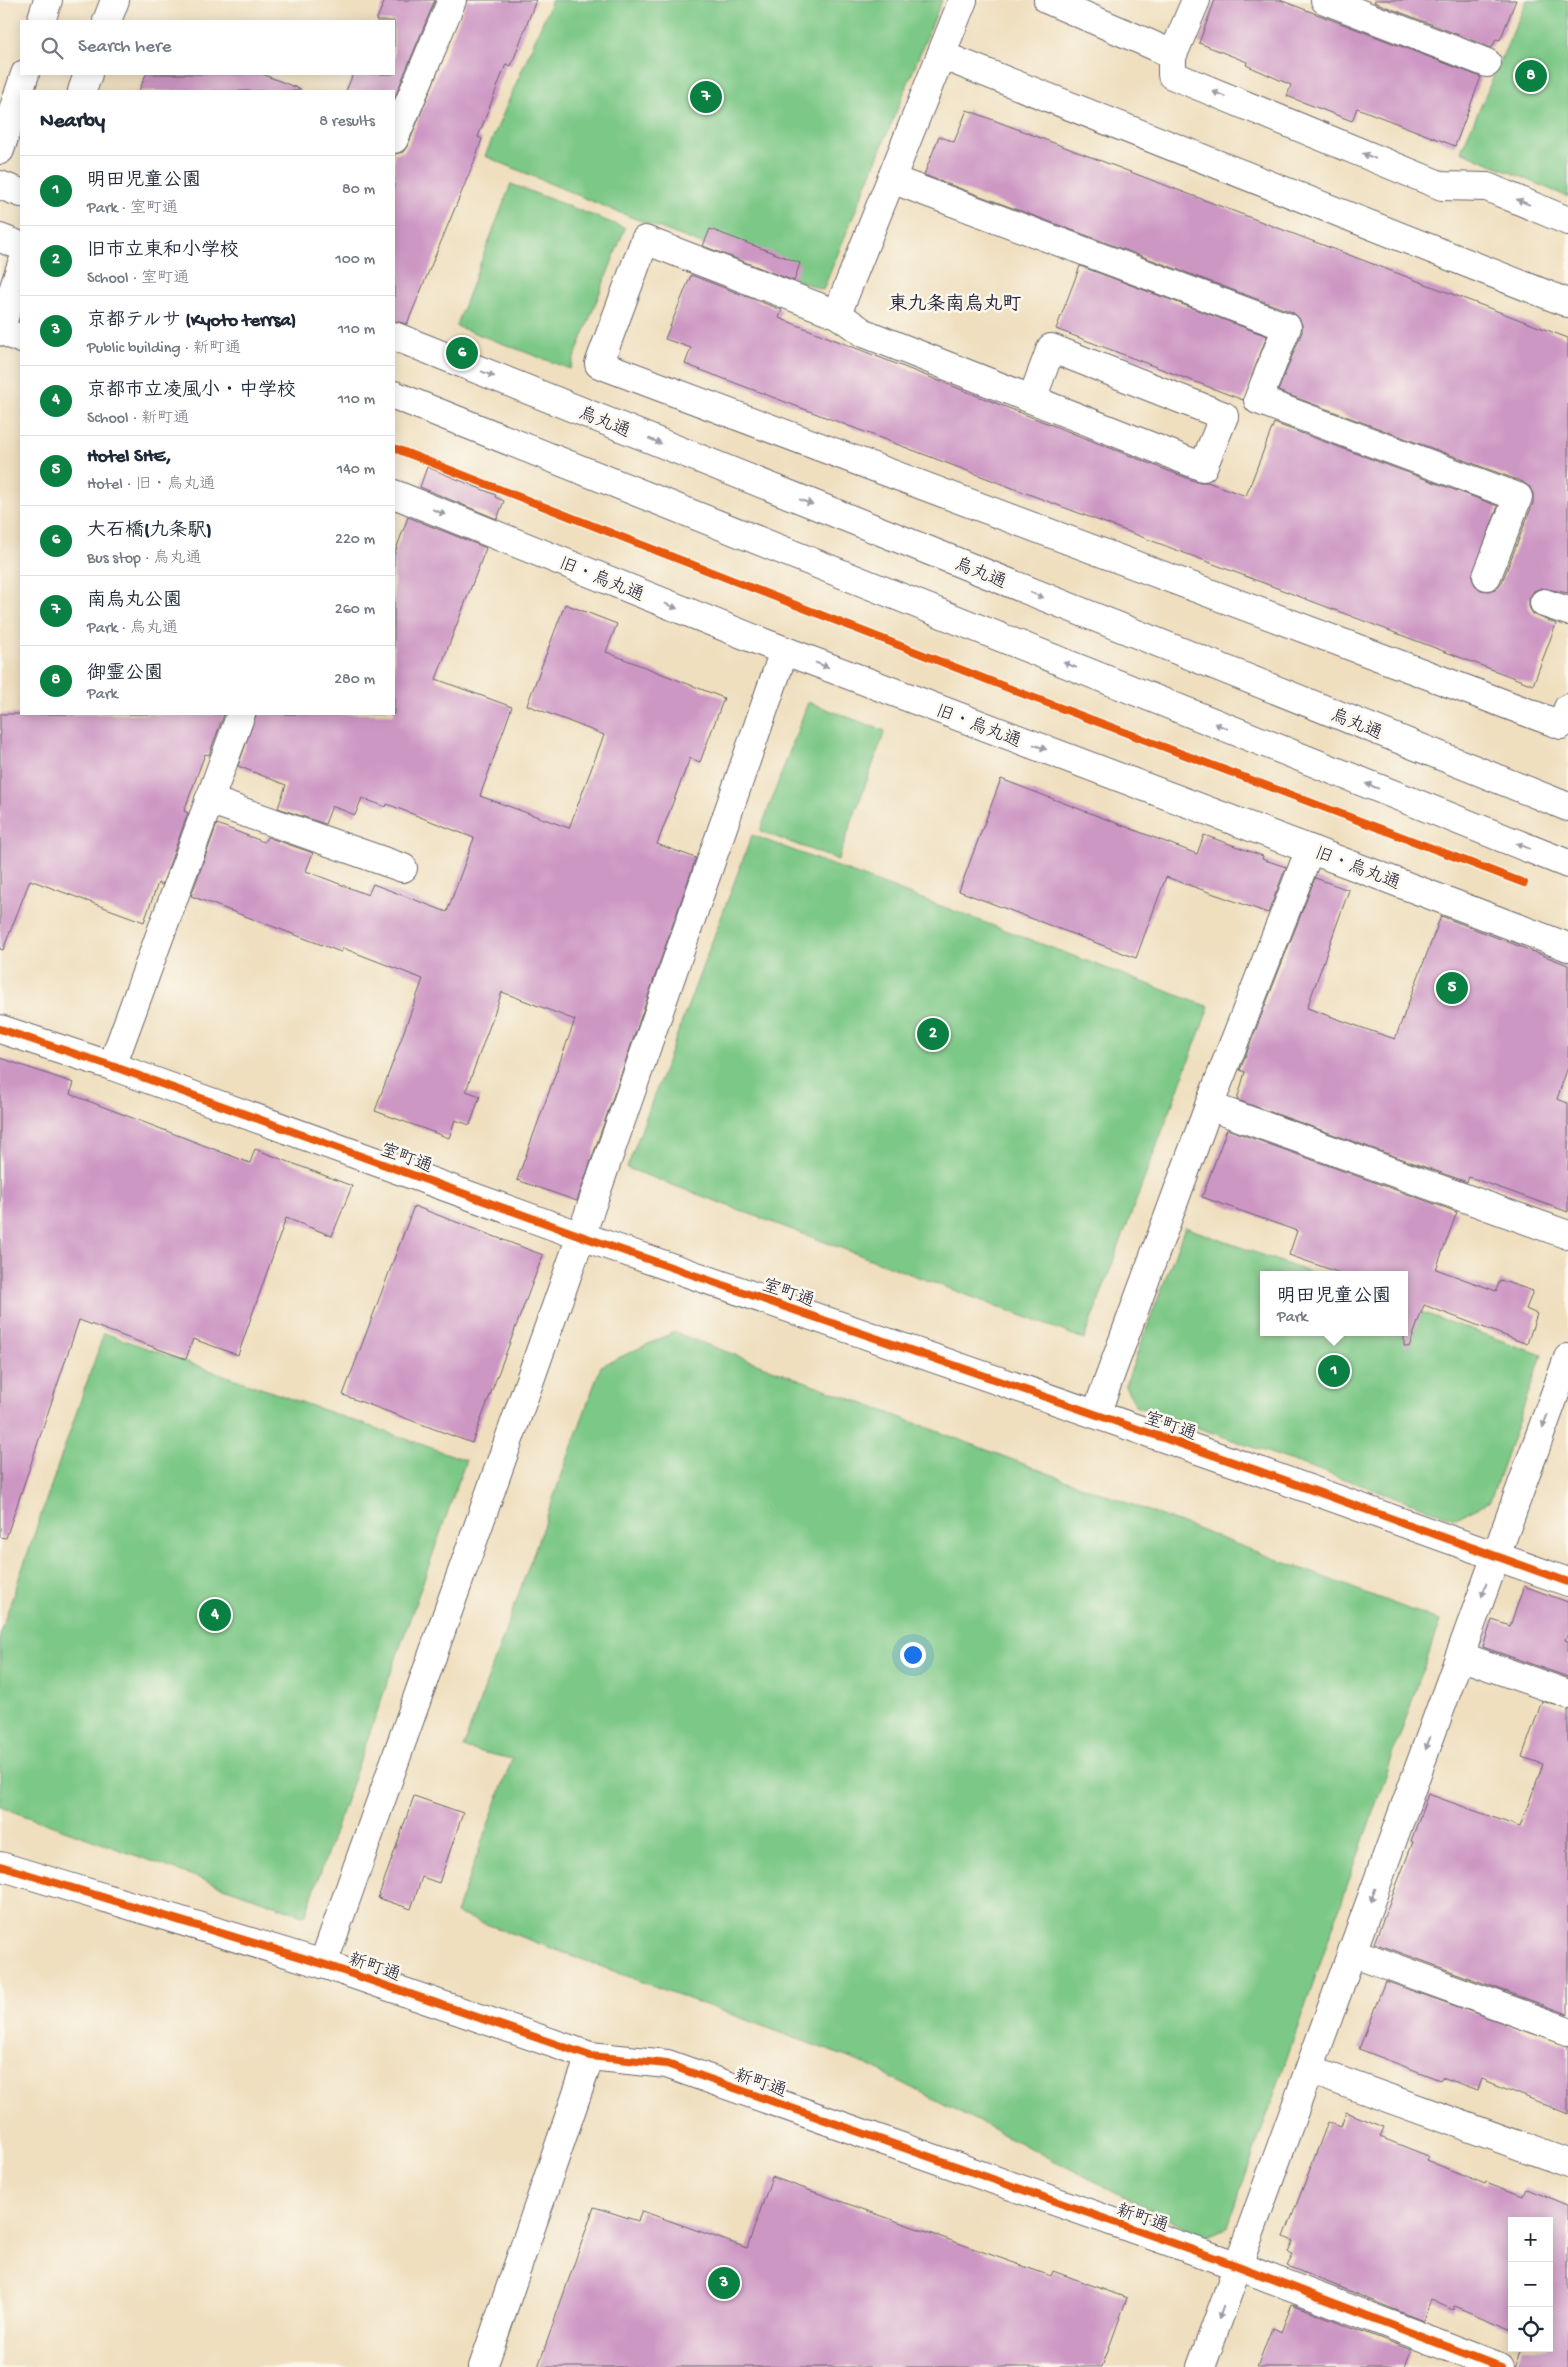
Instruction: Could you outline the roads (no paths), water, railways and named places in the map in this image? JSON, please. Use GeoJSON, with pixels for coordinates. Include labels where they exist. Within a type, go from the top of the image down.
{"type":"FeatureCollection","features":[{"type":"Feature","properties":{"kind":"street"},"geometry":{"type":"LineString","coordinates":[[41,20],[48,0]]}},
{"type":"Feature","properties":{"kind":"street"},"geometry":{"type":"LineString","coordinates":[[107,20],[114,0]]}},
{"type":"Feature","properties":{"kind":"street"},"geometry":{"type":"LineString","coordinates":[[395,137],[452,0]]}},
{"type":"Feature","properties":{"kind":"street"},"geometry":{"type":"LineString","coordinates":[[837,314],[963,0]]}},
{"type":"Feature","properties":{"kind":"street"},"geometry":{"type":"LineString","coordinates":[[1048,0],[1159,48],[1172,57]]}},
{"type":"Feature","properties":{"kind":"street"},"geometry":{"type":"LineString","coordinates":[[1196,0],[1172,57],[1172,75],[1442,186],[1488,188],[1568,221]]}},
{"type":"Feature","properties":{"kind":"street"},"geometry":{"type":"LineString","coordinates":[[1325,0],[1363,7],[1487,63]]}},
{"type":"Feature","properties":{"kind":"street"},"geometry":{"type":"LineString","coordinates":[[940,55],[1568,304]]}},
{"type":"Feature","properties":{"kind":"street"},"geometry":{"type":"LineString","coordinates":[[0,150],[25,75]]}},
{"type":"Feature","properties":{"kind":"street"},"geometry":{"type":"LineString","coordinates":[[82,90],[88,75]]}},
{"type":"Feature","properties":{"kind":"street"},"geometry":{"type":"LineString","coordinates":[[891,179],[1287,327],[1258,400],[1224,416],[1204,467],[864,333],[837,314],[645,240],[599,364],[1561,725],[1568,708]]}},
{"type":"Feature","properties":{"kind":"street"},"geometry":{"type":"LineString","coordinates":[[0,185],[20,193]]}},
{"type":"Feature","properties":{"kind":"street"},"geometry":{"type":"LineString","coordinates":[[0,238],[20,246]]}},
{"type":"Feature","properties":{"kind":"street"},"geometry":{"type":"LineString","coordinates":[[20,269],[0,330],[20,339]]}},
{"type":"Feature","properties":{"kind":"street","name":"烏丸通"},"geometry":{"type":"LineString","coordinates":[[395,336],[1568,807]]}},
{"type":"Feature","properties":{"kind":"street"},"geometry":{"type":"LineString","coordinates":[[1032,399],[1051,348],[1224,416]]}},
{"type":"Feature","properties":{"kind":"street"},"geometry":{"type":"LineString","coordinates":[[395,395],[1568,864]]}},
{"type":"Feature","properties":{"kind":"street"},"geometry":{"type":"LineString","coordinates":[[1258,400],[1518,497],[1487,576]]}},
{"type":"Feature","properties":{"kind":"street","name":"旧・烏丸通"},"geometry":{"type":"LineString","coordinates":[[395,494],[784,651],[1568,947]]}},
{"type":"Feature","properties":{"kind":"street"},"geometry":{"type":"LineString","coordinates":[[322,1964],[581,1236],[784,651]]}},
{"type":"Feature","properties":{"kind":"street"},"geometry":{"type":"LineString","coordinates":[[112,1066],[241,715]]}},
{"type":"Feature","properties":{"kind":"street"},"geometry":{"type":"LineString","coordinates":[[209,800],[403,868]]}},
{"type":"Feature","properties":{"kind":"street"},"geometry":{"type":"LineString","coordinates":[[1096,1414],[1209,1106],[1310,849]]}},
{"type":"Feature","properties":{"kind":"street","name":"室町通"},"geometry":{"type":"LineString","coordinates":[[0,1030],[112,1066],[581,1236],[1096,1414],[1568,1582]]}},
{"type":"Feature","properties":{"kind":"street"},"geometry":{"type":"LineString","coordinates":[[1209,1106],[1568,1235]]}},
{"type":"Feature","properties":{"kind":"street"},"geometry":{"type":"LineString","coordinates":[[1201,2367],[1568,1358]]}},
{"type":"Feature","properties":{"kind":"street"},"geometry":{"type":"LineString","coordinates":[[1460,1656],[1568,1694]]}},
{"type":"Feature","properties":{"kind":"street","name":"新町通"},"geometry":{"type":"LineString","coordinates":[[0,1866],[322,1964],[590,2056],[667,2064],[1238,2266],[1500,2367]]}},
{"type":"Feature","properties":{"kind":"street"},"geometry":{"type":"LineString","coordinates":[[1352,1952],[1568,2031]]}},
{"type":"Feature","properties":{"kind":"street"},"geometry":{"type":"LineString","coordinates":[[483,2367],[590,2056]]}},
{"type":"Feature","properties":{"kind":"street"},"geometry":{"type":"LineString","coordinates":[[1310,2070],[1568,2163]]}},
{"type":"Feature","properties":{"kind":"place","name":"御霊公園"},"geometry":{"type":"Point","coordinates":[1531,76]}},
{"type":"Feature","properties":{"kind":"place","name":"南烏丸公園"},"geometry":{"type":"Point","coordinates":[706,97]}},
{"type":"Feature","properties":{"kind":"place","name":"大石橋(九条駅)"},"geometry":{"type":"Point","coordinates":[462,353]}},
{"type":"Feature","properties":{"kind":"place","name":"Hotel SHE,"},"geometry":{"type":"Point","coordinates":[1452,988]}},
{"type":"Feature","properties":{"kind":"place","name":"旧市立東和小学校"},"geometry":{"type":"Point","coordinates":[933,1034]}},
{"type":"Feature","properties":{"kind":"place","name":"明田児童公園"},"geometry":{"type":"Point","coordinates":[1334,1371]}},
{"type":"Feature","properties":{"kind":"place","name":"京都市立凌風小・中学校"},"geometry":{"type":"Point","coordinates":[215,1615]}},
{"type":"Feature","properties":{"kind":"place","name":"京都テルサ (Kyoto terrsa)"},"geometry":{"type":"Point","coordinates":[724,2283]}},
{"type":"Feature","properties":{"kind":"district","name":"東九条南烏丸町"},"geometry":{"type":"Point","coordinates":[955,302]}}]}
